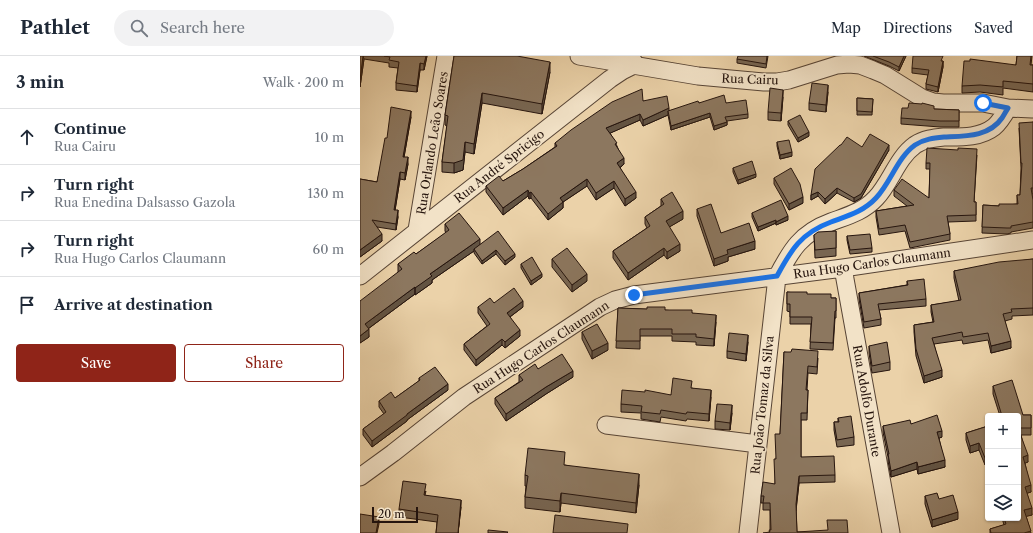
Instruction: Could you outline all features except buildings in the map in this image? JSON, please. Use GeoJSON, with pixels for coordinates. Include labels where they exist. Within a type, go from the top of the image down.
{"type":"FeatureCollection","features":[{"type":"Feature","properties":{"kind":"street","name":"Rua Orlando Leão Soares"},"geometry":{"type":"LineString","coordinates":[[418,230],[446,56]]}},
{"type":"Feature","properties":{"kind":"street","name":"Rua Cairu"},"geometry":{"type":"LineString","coordinates":[[579,56],[635,60],[698,76],[764,82],[789,80],[837,65],[849,64],[860,66],[885,75],[922,98],[933,102],[983,103],[1008,108],[1032,109]]}},
{"type":"Feature","properties":{"kind":"street","name":"Rua André Spricigo"},"geometry":{"type":"LineString","coordinates":[[360,276],[635,60]]}},
{"type":"Feature","properties":{"kind":"street"},"geometry":{"type":"LineString","coordinates":[[777,276],[796,245],[806,236],[829,222],[859,212],[876,198],[884,189],[907,152],[915,145],[924,140],[971,136],[984,133],[994,127],[1002,119],[1008,108]]}},
{"type":"Feature","properties":{"kind":"street","name":"Rua Hugo Carlos Claumann"},"geometry":{"type":"LineString","coordinates":[[360,477],[464,397],[594,312],[615,300],[634,295],[843,268],[1033,240]]}},
{"type":"Feature","properties":{"kind":"street","name":"Rua Adolfo Durante"},"geometry":{"type":"LineString","coordinates":[[843,268],[891,533]]}},
{"type":"Feature","properties":{"kind":"street","name":"Rua João Tomaz da Silva"},"geometry":{"type":"LineString","coordinates":[[748,533],[777,276]]}},
{"type":"Feature","properties":{"kind":"street"},"geometry":{"type":"LineString","coordinates":[[606,424],[758,444]]}},
{"type":"Feature","properties":{"kind":"route"},"geometry":{"type":"LineString","coordinates":[[634,295],[777,276],[796,245],[806,236],[829,222],[859,212],[876,198],[884,189],[901,160],[915,145],[924,140],[971,136],[984,133],[994,127],[1002,119],[1008,108],[983,103]]}}]}
